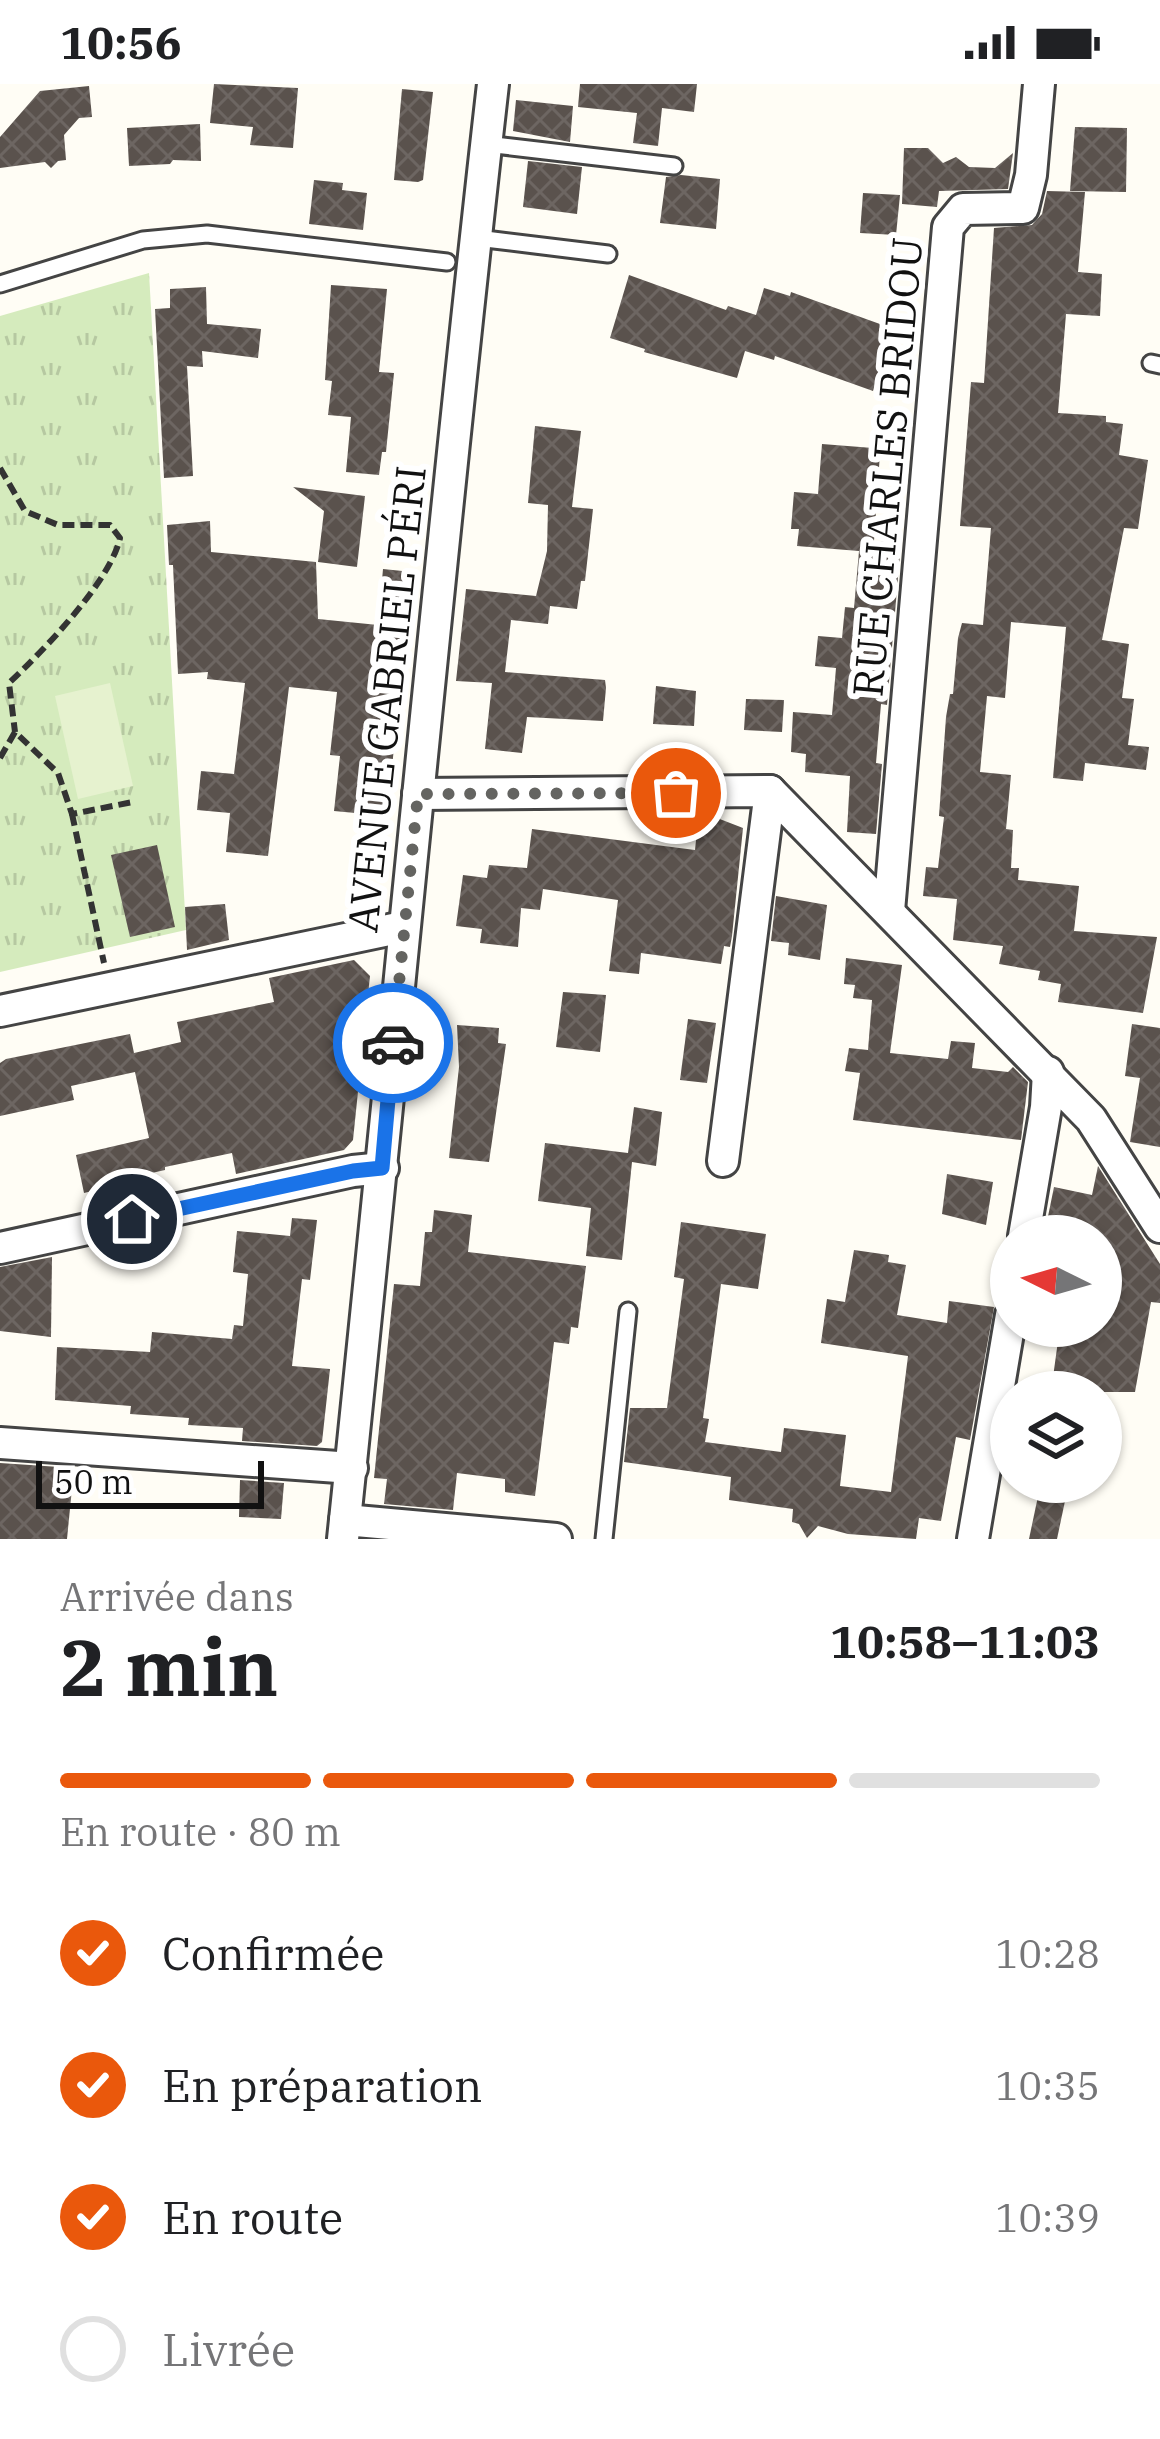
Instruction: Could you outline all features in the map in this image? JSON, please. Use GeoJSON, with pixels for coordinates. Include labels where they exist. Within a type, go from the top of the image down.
{"type":"FeatureCollection","features":[{"type":"Feature","properties":{"kind":"street","name":"AVENUE GABRIEL PÉRI"},"geometry":{"type":"LineString","coordinates":[[344,1530],[494,84]]}},
{"type":"Feature","properties":{"kind":"street","name":"RUE CHARLES BRIDOU"},"geometry":{"type":"LineString","coordinates":[[889,911],[948,226],[964,209],[1023,208],[1031,176],[1039,89]]}},
{"type":"Feature","properties":{"kind":"street"},"geometry":{"type":"LineString","coordinates":[[723,1161],[770,791]]}},
{"type":"Feature","properties":{"kind":"street"},"geometry":{"type":"LineString","coordinates":[[418,794],[770,791],[1091,1119],[1160,1227]]}},
{"type":"Feature","properties":{"kind":"street"},"geometry":{"type":"LineString","coordinates":[[0,1011],[403,927]]}},
{"type":"Feature","properties":{"kind":"street"},"geometry":{"type":"LineString","coordinates":[[1028,1215],[1048,1072]]}},
{"type":"Feature","properties":{"kind":"street"},"geometry":{"type":"LineString","coordinates":[[0,1248],[382,1168]]}},
{"type":"Feature","properties":{"kind":"street"},"geometry":{"type":"LineString","coordinates":[[973,1539],[1006,1347]]}},
{"type":"Feature","properties":{"kind":"street"},"geometry":{"type":"LineString","coordinates":[[0,1444],[352,1468]]}},
{"type":"Feature","properties":{"kind":"street"},"geometry":{"type":"LineString","coordinates":[[344,1530],[556,1539]]}},
{"type":"Feature","properties":{"kind":"lane"},"geometry":{"type":"LineString","coordinates":[[487,144],[674,166]]}},
{"type":"Feature","properties":{"kind":"lane"},"geometry":{"type":"LineString","coordinates":[[0,284],[143,240],[207,234],[447,262]]}},
{"type":"Feature","properties":{"kind":"lane"},"geometry":{"type":"LineString","coordinates":[[477,238],[608,254]]}},
{"type":"Feature","properties":{"kind":"lane"},"geometry":{"type":"LineString","coordinates":[[604,1539],[628,1310]]}},
{"type":"Feature","properties":{"kind":"path"},"geometry":{"type":"LineString","coordinates":[[0,468],[26,512],[58,525],[110,525],[120,538],[115,561],[37,657],[9,683],[15,732],[0,758]]}},
{"type":"Feature","properties":{"kind":"path"},"geometry":{"type":"LineString","coordinates":[[15,732],[58,773],[101,939],[106,989]]}},
{"type":"Feature","properties":{"kind":"path"},"geometry":{"type":"LineString","coordinates":[[72,814],[133,802]]}},
{"type":"Feature","properties":{"kind":"green space"},"geometry":{"type":"Polygon","coordinates":[[[149,273],[186,930],[0,972],[0,316],[149,273]]]}},
{"type":"Feature","properties":{"kind":"green space"},"geometry":{"type":"Polygon","coordinates":[[[110,683],[133,786],[78,799],[55,696],[110,683]]]}},
{"type":"Feature","properties":{"kind":"building"},"geometry":{"type":"Polygon","coordinates":[[[214,84],[298,88],[293,148],[250,145],[253,127],[210,123],[214,84]]]}},
{"type":"Feature","properties":{"kind":"building"},"geometry":{"type":"Polygon","coordinates":[[[580,84],[697,84],[694,112],[662,108],[658,146],[633,143],[637,113],[578,107],[580,84]]]}},
{"type":"Feature","properties":{"kind":"building"},"geometry":{"type":"Polygon","coordinates":[[[89,86],[92,117],[79,118],[64,135],[66,160],[51,168],[45,162],[0,168],[0,137],[40,91],[89,86]]]}},
{"type":"Feature","properties":{"kind":"building"},"geometry":{"type":"Polygon","coordinates":[[[402,89],[433,92],[423,180],[418,182],[394,180],[402,89]]]}},
{"type":"Feature","properties":{"kind":"building"},"geometry":{"type":"Polygon","coordinates":[[[516,100],[573,106],[570,142],[513,131],[516,100]]]}},
{"type":"Feature","properties":{"kind":"building"},"geometry":{"type":"Polygon","coordinates":[[[200,124],[201,161],[129,166],[127,128],[200,124]]]}},
{"type":"Feature","properties":{"kind":"building"},"geometry":{"type":"Polygon","coordinates":[[[1075,127],[1127,128],[1126,192],[1070,191],[1075,127]]]}},
{"type":"Feature","properties":{"kind":"building"},"geometry":{"type":"Polygon","coordinates":[[[904,148],[928,148],[943,163],[956,157],[969,167],[995,168],[1013,153],[1008,189],[939,191],[937,207],[902,204],[904,148]]]}},
{"type":"Feature","properties":{"kind":"building"},"geometry":{"type":"Polygon","coordinates":[[[528,161],[582,167],[577,214],[523,207],[528,161]]]}},
{"type":"Feature","properties":{"kind":"building"},"geometry":{"type":"Polygon","coordinates":[[[666,177],[720,179],[716,229],[660,223],[666,177]]]}},
{"type":"Feature","properties":{"kind":"building"},"geometry":{"type":"Polygon","coordinates":[[[314,180],[343,183],[342,190],[367,193],[363,230],[309,224],[314,180]]]}},
{"type":"Feature","properties":{"kind":"building"},"geometry":{"type":"Polygon","coordinates":[[[1047,191],[1085,192],[1078,272],[1102,274],[1100,316],[1066,314],[1058,413],[1106,416],[1106,422],[1123,424],[1119,455],[1148,460],[1138,529],[1124,528],[1102,640],[1129,644],[1122,698],[1134,699],[1128,745],[1149,747],[1146,770],[1085,763],[1083,781],[1053,778],[1066,627],[1011,622],[1005,698],[987,696],[980,772],[1011,775],[1006,829],[1013,830],[1011,868],[1019,868],[1018,880],[1079,886],[1074,931],[1157,937],[1143,1013],[1058,1002],[1061,984],[1038,980],[1040,971],[999,964],[1003,946],[953,940],[957,899],[923,896],[926,867],[938,868],[946,717],[958,638],[962,623],[983,625],[991,528],[960,526],[971,382],[984,383],[994,228],[1032,225],[1042,214],[1047,191]]]}},
{"type":"Feature","properties":{"kind":"building"},"geometry":{"type":"Polygon","coordinates":[[[863,193],[900,195],[896,235],[860,233],[863,193]]]}},
{"type":"Feature","properties":{"kind":"building"},"geometry":{"type":"Polygon","coordinates":[[[629,275],[726,310],[728,306],[756,315],[764,288],[790,296],[791,292],[891,328],[873,391],[775,356],[774,360],[745,351],[737,378],[610,338],[629,275]]]}},
{"type":"Feature","properties":{"kind":"building"},"geometry":{"type":"Polygon","coordinates":[[[331,285],[387,289],[379,372],[394,373],[379,475],[346,472],[351,417],[328,415],[332,381],[325,380],[331,285]]]}},
{"type":"Feature","properties":{"kind":"building"},"geometry":{"type":"Polygon","coordinates":[[[206,287],[207,324],[261,329],[258,358],[202,351],[203,367],[187,366],[193,476],[164,478],[155,309],[170,308],[170,289],[206,287]]]}},
{"type":"Feature","properties":{"kind":"building"},"geometry":{"type":"Polygon","coordinates":[[[535,426],[581,431],[572,507],[593,509],[585,581],[581,581],[577,609],[550,606],[548,624],[511,620],[505,672],[605,680],[606,688],[603,721],[527,717],[522,753],[485,749],[492,683],[456,681],[466,589],[536,596],[547,551],[548,505],[528,503],[535,426]]]}},
{"type":"Feature","properties":{"kind":"building"},"geometry":{"type":"Polygon","coordinates":[[[822,444],[873,448],[872,453],[880,453],[874,541],[901,543],[887,705],[881,704],[876,834],[847,832],[850,776],[805,772],[806,754],[791,752],[793,712],[832,715],[836,668],[815,666],[818,636],[842,638],[845,607],[854,608],[859,551],[797,546],[799,529],[791,529],[794,492],[818,494],[822,444]]]}},
{"type":"Feature","properties":{"kind":"building"},"geometry":{"type":"Polygon","coordinates":[[[293,487],[365,496],[357,567],[318,562],[324,511],[293,487]]]}},
{"type":"Feature","properties":{"kind":"building"},"geometry":{"type":"Polygon","coordinates":[[[210,521],[211,552],[316,562],[318,619],[378,625],[383,569],[412,572],[387,816],[334,811],[340,756],[330,755],[337,692],[289,687],[268,856],[226,852],[230,813],[197,810],[201,771],[234,774],[245,683],[207,679],[208,672],[178,674],[167,525],[210,521]]]}},
{"type":"Feature","properties":{"kind":"building"},"geometry":{"type":"Polygon","coordinates":[[[656,686],[696,691],[694,726],[653,724],[656,686]]]}},
{"type":"Feature","properties":{"kind":"building"},"geometry":{"type":"Polygon","coordinates":[[[746,699],[784,700],[782,732],[744,730],[746,699]]]}},
{"type":"Feature","properties":{"kind":"building"},"geometry":{"type":"Polygon","coordinates":[[[699,811],[743,828],[732,936],[730,947],[724,946],[721,964],[641,953],[639,974],[609,971],[618,900],[543,889],[540,910],[521,908],[518,947],[480,943],[482,929],[456,926],[463,875],[487,878],[489,865],[527,868],[532,829],[695,850],[699,811]]]}},
{"type":"Feature","properties":{"kind":"building"},"geometry":{"type":"Polygon","coordinates":[[[157,845],[175,927],[130,937],[111,855],[157,845]]]}},
{"type":"Feature","properties":{"kind":"building"},"geometry":{"type":"Polygon","coordinates":[[[776,896],[827,905],[820,960],[788,955],[789,943],[771,941],[776,896]]]}},
{"type":"Feature","properties":{"kind":"building"},"geometry":{"type":"Polygon","coordinates":[[[225,904],[229,940],[187,950],[185,907],[225,904]]]}},
{"type":"Feature","properties":{"kind":"building"},"geometry":{"type":"Polygon","coordinates":[[[846,958],[902,965],[890,1053],[948,1059],[951,1041],[975,1043],[972,1068],[1008,1072],[1013,1067],[1028,1082],[1021,1140],[853,1120],[860,1073],[845,1071],[849,1048],[868,1050],[872,1000],[853,998],[855,985],[844,984],[846,958]]]}},
{"type":"Feature","properties":{"kind":"building"},"geometry":{"type":"Polygon","coordinates":[[[354,960],[370,976],[353,1140],[344,1150],[236,1174],[232,1153],[165,1167],[84,1193],[76,1155],[149,1138],[135,1072],[71,1086],[74,1100],[0,1116],[0,1063],[6,1059],[130,1034],[134,1053],[181,1042],[177,1022],[274,1002],[269,978],[354,960]]]}},
{"type":"Feature","properties":{"kind":"building"},"geometry":{"type":"Polygon","coordinates":[[[563,992],[606,995],[600,1052],[556,1047],[563,992]]]}},
{"type":"Feature","properties":{"kind":"building"},"geometry":{"type":"Polygon","coordinates":[[[688,1019],[716,1023],[707,1083],[680,1080],[688,1019]]]}},
{"type":"Feature","properties":{"kind":"building"},"geometry":{"type":"Polygon","coordinates":[[[1132,1024],[1160,1028],[1160,1147],[1130,1142],[1140,1078],[1125,1076],[1132,1024]]]}},
{"type":"Feature","properties":{"kind":"building"},"geometry":{"type":"Polygon","coordinates":[[[457,1025],[499,1028],[498,1043],[506,1044],[489,1162],[449,1158],[459,1067],[457,1025]]]}},
{"type":"Feature","properties":{"kind":"building"},"geometry":{"type":"Polygon","coordinates":[[[634,1107],[662,1112],[656,1166],[632,1162],[622,1260],[586,1256],[591,1208],[538,1201],[545,1143],[628,1153],[634,1107]]]}},
{"type":"Feature","properties":{"kind":"building"},"geometry":{"type":"Polygon","coordinates":[[[1098,1166],[1160,1264],[1160,1303],[1151,1302],[1135,1392],[1122,1392],[1122,1371],[1054,1371],[1057,1347],[1122,1347],[1122,1215],[1048,1215],[1054,1187],[1092,1195],[1098,1166]]]}},
{"type":"Feature","properties":{"kind":"building"},"geometry":{"type":"Polygon","coordinates":[[[947,1174],[993,1182],[986,1225],[942,1214],[947,1174]]]}},
{"type":"Feature","properties":{"kind":"building"},"geometry":{"type":"Polygon","coordinates":[[[434,1210],[472,1215],[468,1252],[586,1266],[578,1328],[571,1327],[569,1344],[554,1342],[535,1496],[505,1492],[505,1479],[457,1473],[453,1510],[384,1504],[387,1479],[374,1478],[394,1284],[420,1286],[425,1232],[432,1232],[434,1210]]]}},
{"type":"Feature","properties":{"kind":"building"},"geometry":{"type":"Polygon","coordinates":[[[292,1218],[317,1220],[310,1280],[302,1279],[292,1366],[330,1369],[322,1442],[317,1446],[242,1441],[243,1428],[188,1425],[189,1418],[130,1414],[131,1406],[55,1400],[57,1347],[150,1352],[152,1332],[232,1339],[234,1325],[243,1326],[248,1274],[233,1272],[237,1231],[290,1236],[292,1218]]]}},
{"type":"Feature","properties":{"kind":"building"},"geometry":{"type":"Polygon","coordinates":[[[681,1222],[766,1234],[758,1289],[721,1284],[703,1418],[709,1419],[705,1442],[781,1452],[784,1428],[846,1435],[840,1486],[891,1492],[908,1356],[821,1343],[827,1299],[845,1302],[854,1250],[889,1255],[888,1262],[906,1265],[897,1315],[947,1323],[949,1301],[990,1306],[970,1440],[956,1437],[941,1521],[919,1518],[916,1539],[848,1534],[818,1526],[807,1538],[799,1524],[792,1522],[793,1509],[729,1500],[731,1477],[624,1462],[630,1408],[667,1408],[684,1279],[674,1277],[681,1222]]]}},
{"type":"Feature","properties":{"kind":"building"},"geometry":{"type":"Polygon","coordinates":[[[52,1257],[51,1337],[0,1331],[0,1267],[52,1257]]]}},
{"type":"Feature","properties":{"kind":"building"},"geometry":{"type":"Polygon","coordinates":[[[0,1463],[74,1468],[67,1539],[0,1539],[0,1463]]]}},
{"type":"Feature","properties":{"kind":"building"},"geometry":{"type":"Polygon","coordinates":[[[240,1480],[284,1483],[281,1519],[239,1517],[240,1480]]]}},
{"type":"Feature","properties":{"kind":"building"},"geometry":{"type":"Polygon","coordinates":[[[1037,1503],[1065,1503],[1057,1539],[1029,1539],[1037,1503]]]}},
{"type":"Feature","properties":{"kind":"way so far"},"geometry":{"type":"LineString","coordinates":[[393,1043],[418,794],[676,793]]}},
{"type":"Feature","properties":{"kind":"route"},"geometry":{"type":"LineString","coordinates":[[132,1219],[382,1168],[393,1043]]}}]}
